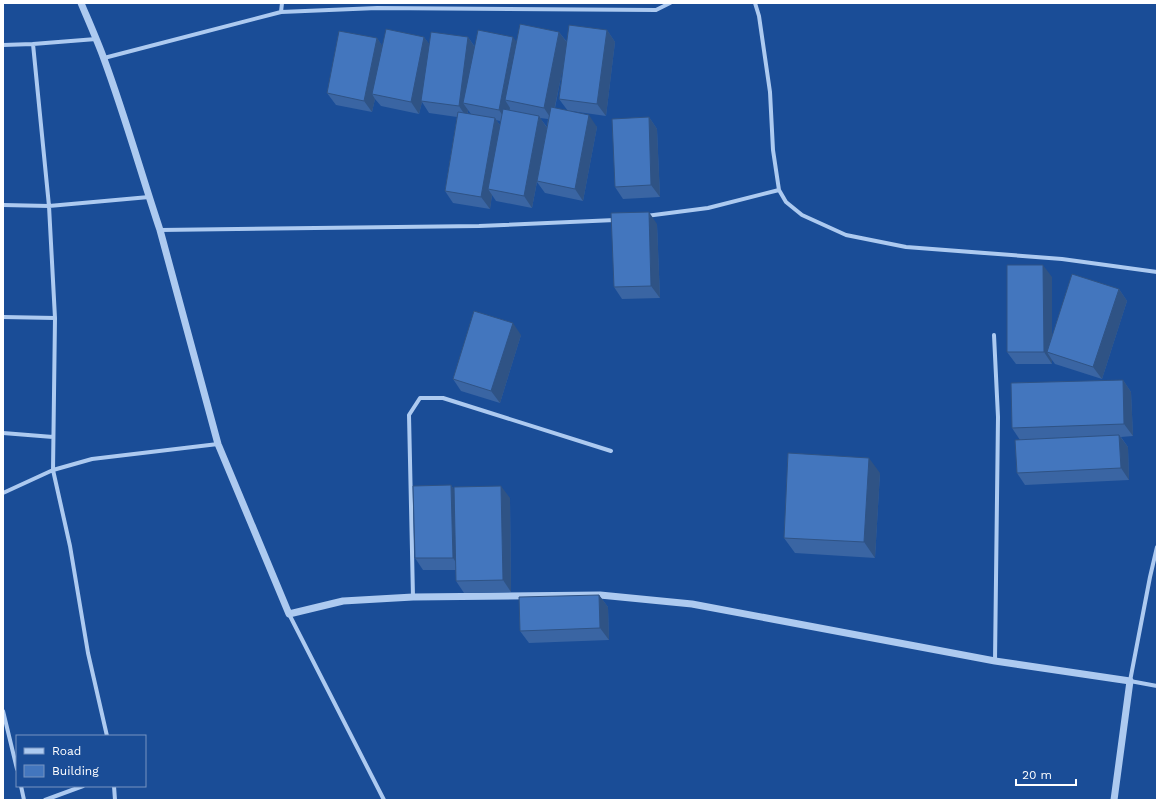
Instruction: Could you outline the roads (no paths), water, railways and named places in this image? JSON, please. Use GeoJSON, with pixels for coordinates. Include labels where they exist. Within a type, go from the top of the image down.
{"type":"FeatureCollection","features":[{"type":"Feature","properties":{"kind":"street"},"geometry":{"type":"LineString","coordinates":[[81,3],[104,58],[138,158],[160,230],[218,444],[289,614],[384,800]]}},
{"type":"Feature","properties":{"kind":"street"},"geometry":{"type":"LineString","coordinates":[[281,12],[282,3]]}},
{"type":"Feature","properties":{"kind":"street"},"geometry":{"type":"LineString","coordinates":[[104,58],[281,12],[377,8],[656,10],[670,3]]}},
{"type":"Feature","properties":{"kind":"street"},"geometry":{"type":"LineString","coordinates":[[755,3],[759,16],[770,92],[772,150],[779,190],[786,202],[802,216],[846,235],[906,247],[1062,259],[1157,272]]}},
{"type":"Feature","properties":{"kind":"street"},"geometry":{"type":"LineString","coordinates":[[3,45],[96,39]]}},
{"type":"Feature","properties":{"kind":"street"},"geometry":{"type":"LineString","coordinates":[[33,44],[49,206],[55,318],[53,470],[70,546],[88,653],[107,735]]}},
{"type":"Feature","properties":{"kind":"street"},"geometry":{"type":"LineString","coordinates":[[641,217],[708,208],[779,190]]}},
{"type":"Feature","properties":{"kind":"street"},"geometry":{"type":"LineString","coordinates":[[3,205],[49,206],[149,197]]}},
{"type":"Feature","properties":{"kind":"street"},"geometry":{"type":"LineString","coordinates":[[160,230],[479,226],[619,220]]}},
{"type":"Feature","properties":{"kind":"street"},"geometry":{"type":"LineString","coordinates":[[3,317],[55,318]]}},
{"type":"Feature","properties":{"kind":"street"},"geometry":{"type":"LineString","coordinates":[[994,335],[998,417],[996,661]]}},
{"type":"Feature","properties":{"kind":"street"},"geometry":{"type":"LineString","coordinates":[[413,597],[409,415],[420,398],[443,398],[611,451]]}},
{"type":"Feature","properties":{"kind":"street"},"geometry":{"type":"LineString","coordinates":[[3,433],[53,437]]}},
{"type":"Feature","properties":{"kind":"street"},"geometry":{"type":"LineString","coordinates":[[3,493],[53,470],[92,459],[218,444]]}},
{"type":"Feature","properties":{"kind":"street"},"geometry":{"type":"LineString","coordinates":[[1114,800],[1130,681],[1157,547]]}},
{"type":"Feature","properties":{"kind":"street"},"geometry":{"type":"LineString","coordinates":[[289,614],[343,601],[413,597],[600,595],[692,604],[996,661],[1157,686]]}},
{"type":"Feature","properties":{"kind":"street"},"geometry":{"type":"LineString","coordinates":[[3,711],[16,765]]}},
{"type":"Feature","properties":{"kind":"street"},"geometry":{"type":"LineString","coordinates":[[21,787],[24,800]]}},
{"type":"Feature","properties":{"kind":"street"},"geometry":{"type":"LineString","coordinates":[[45,800],[80,787]]}},
{"type":"Feature","properties":{"kind":"street"},"geometry":{"type":"LineString","coordinates":[[114,787],[115,800]]}}]}
